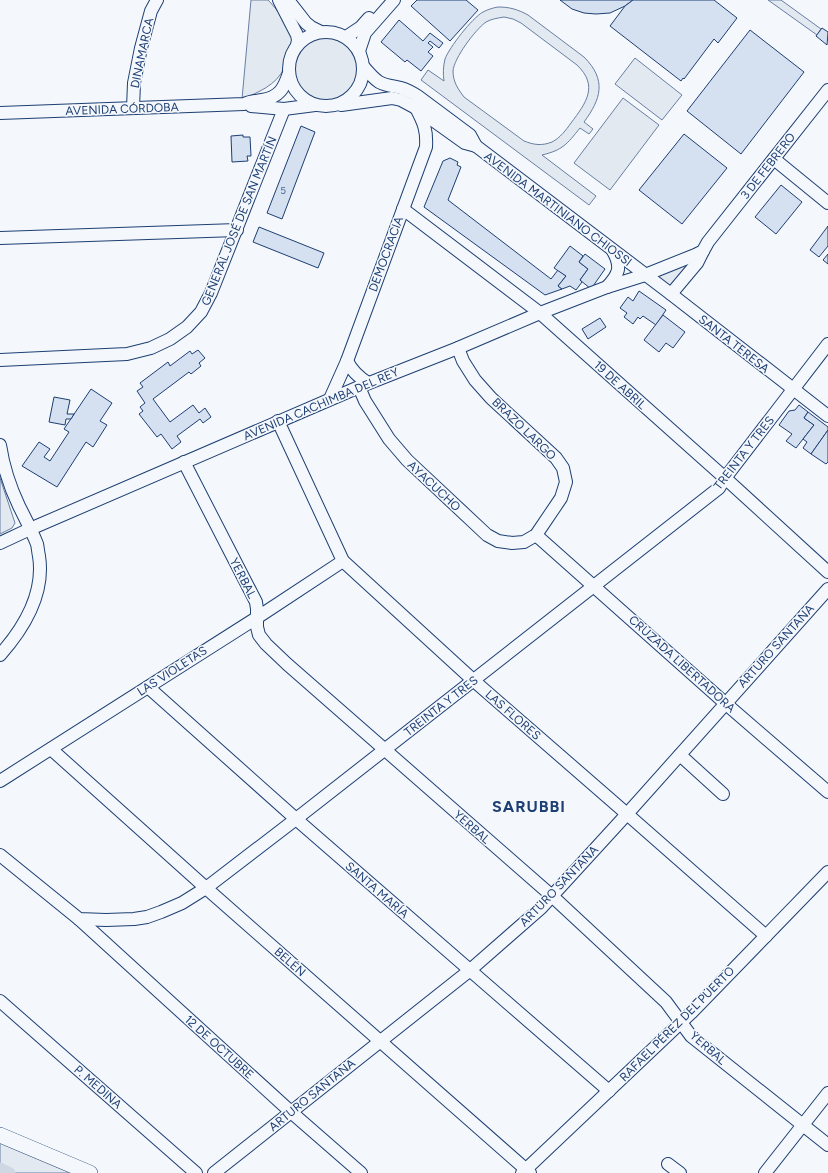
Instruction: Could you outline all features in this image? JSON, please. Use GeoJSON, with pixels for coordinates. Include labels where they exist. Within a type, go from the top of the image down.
{"type":"FeatureCollection","features":[{"type":"Feature","properties":{"kind":"main road"},"geometry":{"type":"LineString","coordinates":[[0,1135],[90,1173]]}},
{"type":"Feature","properties":{"kind":"street","name":"DINAMARCA"},"geometry":{"type":"LineString","coordinates":[[133,108],[134,83],[141,48],[151,11],[157,0]]}},
{"type":"Feature","properties":{"kind":"street"},"geometry":{"type":"LineString","coordinates":[[279,0],[297,35],[298,40],[290,58],[289,65],[289,73],[293,87],[297,93],[308,102],[315,105],[330,106],[344,102],[355,93],[362,80],[362,58],[354,44],[346,37],[332,32],[321,32],[311,35],[297,45]]}},
{"type":"Feature","properties":{"kind":"street"},"geometry":{"type":"LineString","coordinates":[[288,0],[306,23],[321,32]]}},
{"type":"Feature","properties":{"kind":"street"},"geometry":{"type":"LineString","coordinates":[[346,37],[361,27],[384,0]]}},
{"type":"Feature","properties":{"kind":"street"},"geometry":{"type":"LineString","coordinates":[[359,51],[365,33],[394,0]]}},
{"type":"Feature","properties":{"kind":"street","name":"AVENIDA MARTINIANO CHIOSSI"},"geometry":{"type":"LineString","coordinates":[[363,66],[378,82],[402,88],[419,97],[470,135],[476,146]]}},
{"type":"Feature","properties":{"kind":"street","name":"AVENIDA CÓRDOBA"},"geometry":{"type":"LineString","coordinates":[[244,104],[250,101],[269,99],[277,95],[284,86],[289,73]]}},
{"type":"Feature","properties":{"kind":"street","name":"3 DE FEBRERO"},"geometry":{"type":"LineString","coordinates":[[643,273],[696,249],[706,247],[828,90]]}},
{"type":"Feature","properties":{"kind":"street","name":"AVENIDA MARTINIANO CHIOSSI"},"geometry":{"type":"LineString","coordinates":[[330,106],[392,98],[401,100],[416,108],[465,143],[476,146],[643,273]]}},
{"type":"Feature","properties":{"kind":"street","name":"AVENIDA CÓRDOBA"},"geometry":{"type":"LineString","coordinates":[[0,113],[244,104],[249,106],[284,109],[315,105]]}},
{"type":"Feature","properties":{"kind":"street","name":"DEMOCRACIA"},"geometry":{"type":"LineString","coordinates":[[330,399],[347,361],[426,147],[427,134],[424,121],[416,108]]}},
{"type":"Feature","properties":{"kind":"street","name":"GENERAL JOSÉ DE SAN MARTÍN"},"geometry":{"type":"LineString","coordinates":[[0,360],[127,354],[151,348],[170,339],[187,327],[201,312],[211,292],[284,109]]}},
{"type":"Feature","properties":{"kind":"street"},"geometry":{"type":"LineString","coordinates":[[774,159],[828,203]]}},
{"type":"Feature","properties":{"kind":"street","name":"19 DE ABRIL"},"geometry":{"type":"LineString","coordinates":[[403,208],[540,313],[828,572]]}},
{"type":"Feature","properties":{"kind":"street"},"geometry":{"type":"LineString","coordinates":[[0,238],[237,230]]}},
{"type":"Feature","properties":{"kind":"street"},"geometry":{"type":"LineString","coordinates":[[671,294],[697,263],[706,247]]}},
{"type":"Feature","properties":{"kind":"street"},"geometry":{"type":"LineString","coordinates":[[608,287],[615,279],[619,268],[617,259],[612,250]]}},
{"type":"Feature","properties":{"kind":"street","name":"AVENIDA CACHIMBA DEL REY"},"geometry":{"type":"LineString","coordinates":[[0,543],[363,385],[643,273]]}},
{"type":"Feature","properties":{"kind":"street","name":"SANTA TERESA"},"geometry":{"type":"LineString","coordinates":[[643,273],[828,416]]}},
{"type":"Feature","properties":{"kind":"street","name":"TREINTA Y TRES"},"geometry":{"type":"LineString","coordinates":[[79,920],[134,919],[147,917],[182,903],[206,888],[296,819],[719,488],[724,478],[828,344]]}},
{"type":"Feature","properties":{"kind":"street","name":"BRAZO LARGO"},"geometry":{"type":"LineString","coordinates":[[458,348],[468,370],[475,380],[491,398],[556,458],[562,468],[566,482],[561,498],[536,535]]}},
{"type":"Feature","properties":{"kind":"street"},"geometry":{"type":"LineString","coordinates":[[347,361],[352,371],[360,379],[363,385]]}},
{"type":"Feature","properties":{"kind":"street","name":"AYACUCHO"},"geometry":{"type":"LineString","coordinates":[[363,385],[365,401],[389,439],[407,460],[487,535],[498,541],[512,543],[524,542],[536,535]]}},
{"type":"Feature","properties":{"kind":"street","name":"LAS FLORES"},"geometry":{"type":"LineString","coordinates":[[278,421],[343,561],[473,680],[766,936]]}},
{"type":"Feature","properties":{"kind":"street"},"geometry":{"type":"LineString","coordinates":[[0,446],[8,477],[18,504],[37,545],[40,566],[39,583],[34,601],[25,623],[12,642],[0,655]]}},
{"type":"Feature","properties":{"kind":"street","name":"YERBAL"},"geometry":{"type":"LineString","coordinates":[[184,462],[256,602],[259,635],[266,644],[384,750],[552,896],[666,1002],[691,1036],[828,1145]]}},
{"type":"Feature","properties":{"kind":"street","name":"CRUZADA LIBERTADORA"},"geometry":{"type":"LineString","coordinates":[[536,535],[725,703],[828,792]]}},
{"type":"Feature","properties":{"kind":"street","name":"LAS VIOLETAS"},"geometry":{"type":"LineString","coordinates":[[0,781],[258,617],[343,561]]}},
{"type":"Feature","properties":{"kind":"street","name":"ARTURO SANTANA"},"geometry":{"type":"LineString","coordinates":[[214,1173],[469,971],[541,908],[828,589]]}},
{"type":"Feature","properties":{"kind":"street","name":"SANTA MARÍA"},"geometry":{"type":"LineString","coordinates":[[148,687],[469,971],[609,1091]]}},
{"type":"Feature","properties":{"kind":"street","name":"BELÉN"},"geometry":{"type":"LineString","coordinates":[[51,749],[526,1172]]}},
{"type":"Feature","properties":{"kind":"street"},"geometry":{"type":"LineString","coordinates":[[680,755],[723,794]]}},
{"type":"Feature","properties":{"kind":"street"},"geometry":{"type":"LineString","coordinates":[[0,855],[79,920]]}},
{"type":"Feature","properties":{"kind":"street","name":"RAFAEL PÉREZ DEL PUERTO"},"geometry":{"type":"LineString","coordinates":[[526,1172],[691,1013],[828,872]]}},
{"type":"Feature","properties":{"kind":"street","name":"12 DE OCTUBRE"},"geometry":{"type":"LineString","coordinates":[[79,920],[291,1112],[361,1173]]}},
{"type":"Feature","properties":{"kind":"street","name":"P. MEDINA"},"geometry":{"type":"LineString","coordinates":[[0,1001],[196,1173]]}},
{"type":"Feature","properties":{"kind":"street"},"geometry":{"type":"LineString","coordinates":[[765,1173],[828,1092]]}},
{"type":"Feature","properties":{"kind":"street"},"geometry":{"type":"LineString","coordinates":[[668,1164],[680,1173]]}},
{"type":"Feature","properties":{"kind":"shaded area"},"geometry":{"type":"Polygon","coordinates":[[[251,0],[268,0],[292,32],[293,38],[285,66],[277,79],[266,88],[242,99],[251,0]]]}},
{"type":"Feature","properties":{"kind":"shaded area"},"geometry":{"type":"Polygon","coordinates":[[[768,0],[781,0],[821,29],[817,35],[768,0]]]}},
{"type":"Feature","properties":{"kind":"shaded area"},"geometry":{"type":"Polygon","coordinates":[[[498,7],[513,9],[528,15],[584,57],[596,74],[599,82],[598,97],[590,114],[584,122],[593,129],[589,134],[580,128],[564,146],[555,151],[542,155],[596,196],[589,205],[421,80],[428,70],[444,81],[443,70],[445,59],[456,41],[478,15],[498,7]],[[504,17],[497,18],[486,22],[481,26],[457,59],[453,71],[454,79],[464,97],[524,141],[538,144],[552,142],[563,134],[585,101],[589,87],[587,80],[584,73],[577,65],[521,23],[504,17]]]}},
{"type":"Feature","properties":{"kind":"shaded area"},"geometry":{"type":"Polygon","coordinates":[[[319,32],[333,32],[347,38],[357,48],[363,62],[363,76],[357,90],[347,100],[333,106],[319,106],[305,100],[295,90],[289,76],[289,62],[295,48],[305,38],[319,32]]]}},
{"type":"Feature","properties":{"kind":"shaded area"},"geometry":{"type":"Polygon","coordinates":[[[635,58],[682,95],[662,120],[615,84],[635,58]]]}},
{"type":"Feature","properties":{"kind":"shaded area"},"geometry":{"type":"Polygon","coordinates":[[[623,98],[659,125],[610,190],[574,163],[623,98]]]}},
{"type":"Feature","properties":{"kind":"shaded area"},"geometry":{"type":"Polygon","coordinates":[[[694,258],[671,288],[655,274],[694,258]]]}},
{"type":"Feature","properties":{"kind":"shaded area"},"geometry":{"type":"Polygon","coordinates":[[[0,478],[15,523],[12,528],[0,534],[0,478]]]}},
{"type":"Feature","properties":{"kind":"shaded area"},"geometry":{"type":"Polygon","coordinates":[[[0,1141],[72,1173],[0,1173],[0,1141]]]}},
{"type":"Feature","properties":{"kind":"building"},"geometry":{"type":"Polygon","coordinates":[[[417,0],[466,0],[478,10],[450,41],[411,6],[417,0]]]}},
{"type":"Feature","properties":{"kind":"building"},"geometry":{"type":"Polygon","coordinates":[[[560,0],[633,0],[625,6],[610,13],[596,14],[584,13],[572,9],[560,0]]]}},
{"type":"Feature","properties":{"kind":"building"},"geometry":{"type":"Polygon","coordinates":[[[633,0],[714,0],[737,18],[718,43],[714,39],[681,81],[610,26],[625,6],[633,0]]]}},
{"type":"Feature","properties":{"kind":"building"},"geometry":{"type":"Polygon","coordinates":[[[399,20],[423,41],[430,33],[443,43],[439,48],[430,41],[428,43],[433,47],[428,52],[433,56],[421,71],[407,60],[405,62],[381,42],[399,20]]]}},
{"type":"Feature","properties":{"kind":"building"},"geometry":{"type":"Polygon","coordinates":[[[822,28],[828,32],[827,45],[816,36],[822,28]]]}},
{"type":"Feature","properties":{"kind":"building"},"geometry":{"type":"Polygon","coordinates":[[[750,30],[804,72],[741,154],[687,111],[750,30]]]}},
{"type":"Feature","properties":{"kind":"building"},"geometry":{"type":"Polygon","coordinates":[[[301,126],[315,132],[282,219],[267,213],[301,126]]]}},
{"type":"Feature","properties":{"kind":"building"},"geometry":{"type":"Polygon","coordinates":[[[684,134],[727,168],[682,224],[639,190],[684,134]]]}},
{"type":"Feature","properties":{"kind":"building"},"geometry":{"type":"Polygon","coordinates":[[[243,135],[243,137],[250,137],[251,156],[247,156],[248,161],[232,162],[231,136],[243,135]]]}},
{"type":"Feature","properties":{"kind":"building"},"geometry":{"type":"Polygon","coordinates":[[[450,158],[458,162],[457,165],[461,167],[448,200],[551,279],[558,270],[566,276],[558,286],[562,289],[545,295],[424,207],[443,161],[450,158]]]}},
{"type":"Feature","properties":{"kind":"building"},"geometry":{"type":"Polygon","coordinates":[[[781,185],[802,202],[776,234],[755,217],[781,185]]]}},
{"type":"Feature","properties":{"kind":"building"},"geometry":{"type":"Polygon","coordinates":[[[828,226],[828,246],[819,257],[810,250],[828,226]]]}},
{"type":"Feature","properties":{"kind":"building"},"geometry":{"type":"Polygon","coordinates":[[[259,227],[324,253],[318,268],[253,242],[259,227]]]}},
{"type":"Feature","properties":{"kind":"building"},"geometry":{"type":"Polygon","coordinates":[[[570,246],[583,256],[579,262],[588,269],[580,280],[582,282],[576,290],[570,286],[562,289],[558,286],[566,276],[554,268],[570,246]]]}},
{"type":"Feature","properties":{"kind":"building"},"geometry":{"type":"Polygon","coordinates":[[[585,254],[605,269],[591,289],[580,280],[588,269],[579,262],[585,254]]]}},
{"type":"Feature","properties":{"kind":"building"},"geometry":{"type":"Polygon","coordinates":[[[828,254],[828,264],[823,260],[828,254]]]}},
{"type":"Feature","properties":{"kind":"building"},"geometry":{"type":"Polygon","coordinates":[[[639,291],[666,310],[656,325],[643,316],[640,319],[638,317],[633,324],[624,317],[627,313],[620,308],[628,297],[633,301],[639,291]]]}},
{"type":"Feature","properties":{"kind":"building"},"geometry":{"type":"Polygon","coordinates":[[[663,315],[685,332],[673,348],[666,343],[659,352],[644,340],[663,315]]]}},
{"type":"Feature","properties":{"kind":"building"},"geometry":{"type":"Polygon","coordinates":[[[600,318],[606,327],[588,339],[582,329],[600,318]]]}},
{"type":"Feature","properties":{"kind":"building"},"geometry":{"type":"Polygon","coordinates":[[[198,350],[205,358],[199,363],[201,366],[191,374],[189,372],[153,399],[170,422],[193,405],[199,413],[205,408],[211,417],[203,423],[200,419],[177,436],[181,442],[172,449],[161,434],[157,437],[139,414],[143,411],[140,407],[145,403],[137,391],[143,387],[140,383],[168,362],[170,366],[190,351],[192,354],[198,350]]]}},
{"type":"Feature","properties":{"kind":"building"},"geometry":{"type":"Polygon","coordinates":[[[91,389],[112,403],[100,421],[107,425],[93,447],[86,442],[57,487],[22,466],[39,442],[50,449],[44,457],[50,461],[69,432],[64,429],[91,389]]]}},
{"type":"Feature","properties":{"kind":"building"},"geometry":{"type":"Polygon","coordinates":[[[54,397],[70,400],[67,414],[74,414],[71,419],[66,419],[65,425],[49,422],[54,397]]]}},
{"type":"Feature","properties":{"kind":"building"},"geometry":{"type":"Polygon","coordinates":[[[799,405],[808,412],[804,418],[814,425],[796,448],[786,441],[792,434],[779,425],[789,411],[795,410],[799,405]]]}},
{"type":"Feature","properties":{"kind":"building"},"geometry":{"type":"Polygon","coordinates":[[[808,412],[828,427],[828,430],[811,454],[803,448],[807,442],[803,439],[814,425],[804,418],[808,412]]]}},
{"type":"Feature","properties":{"kind":"building"},"geometry":{"type":"Polygon","coordinates":[[[828,430],[828,462],[826,464],[811,454],[828,430]]]}},
{"type":"Feature","properties":{"kind":"waterway"},"geometry":{"type":"LineString","coordinates":[[0,1168],[10,1173]]}},
{"type":"Feature","properties":{"kind":"district","name":"SARUBBI"},"geometry":{"type":"Point","coordinates":[529,806]}}]}
